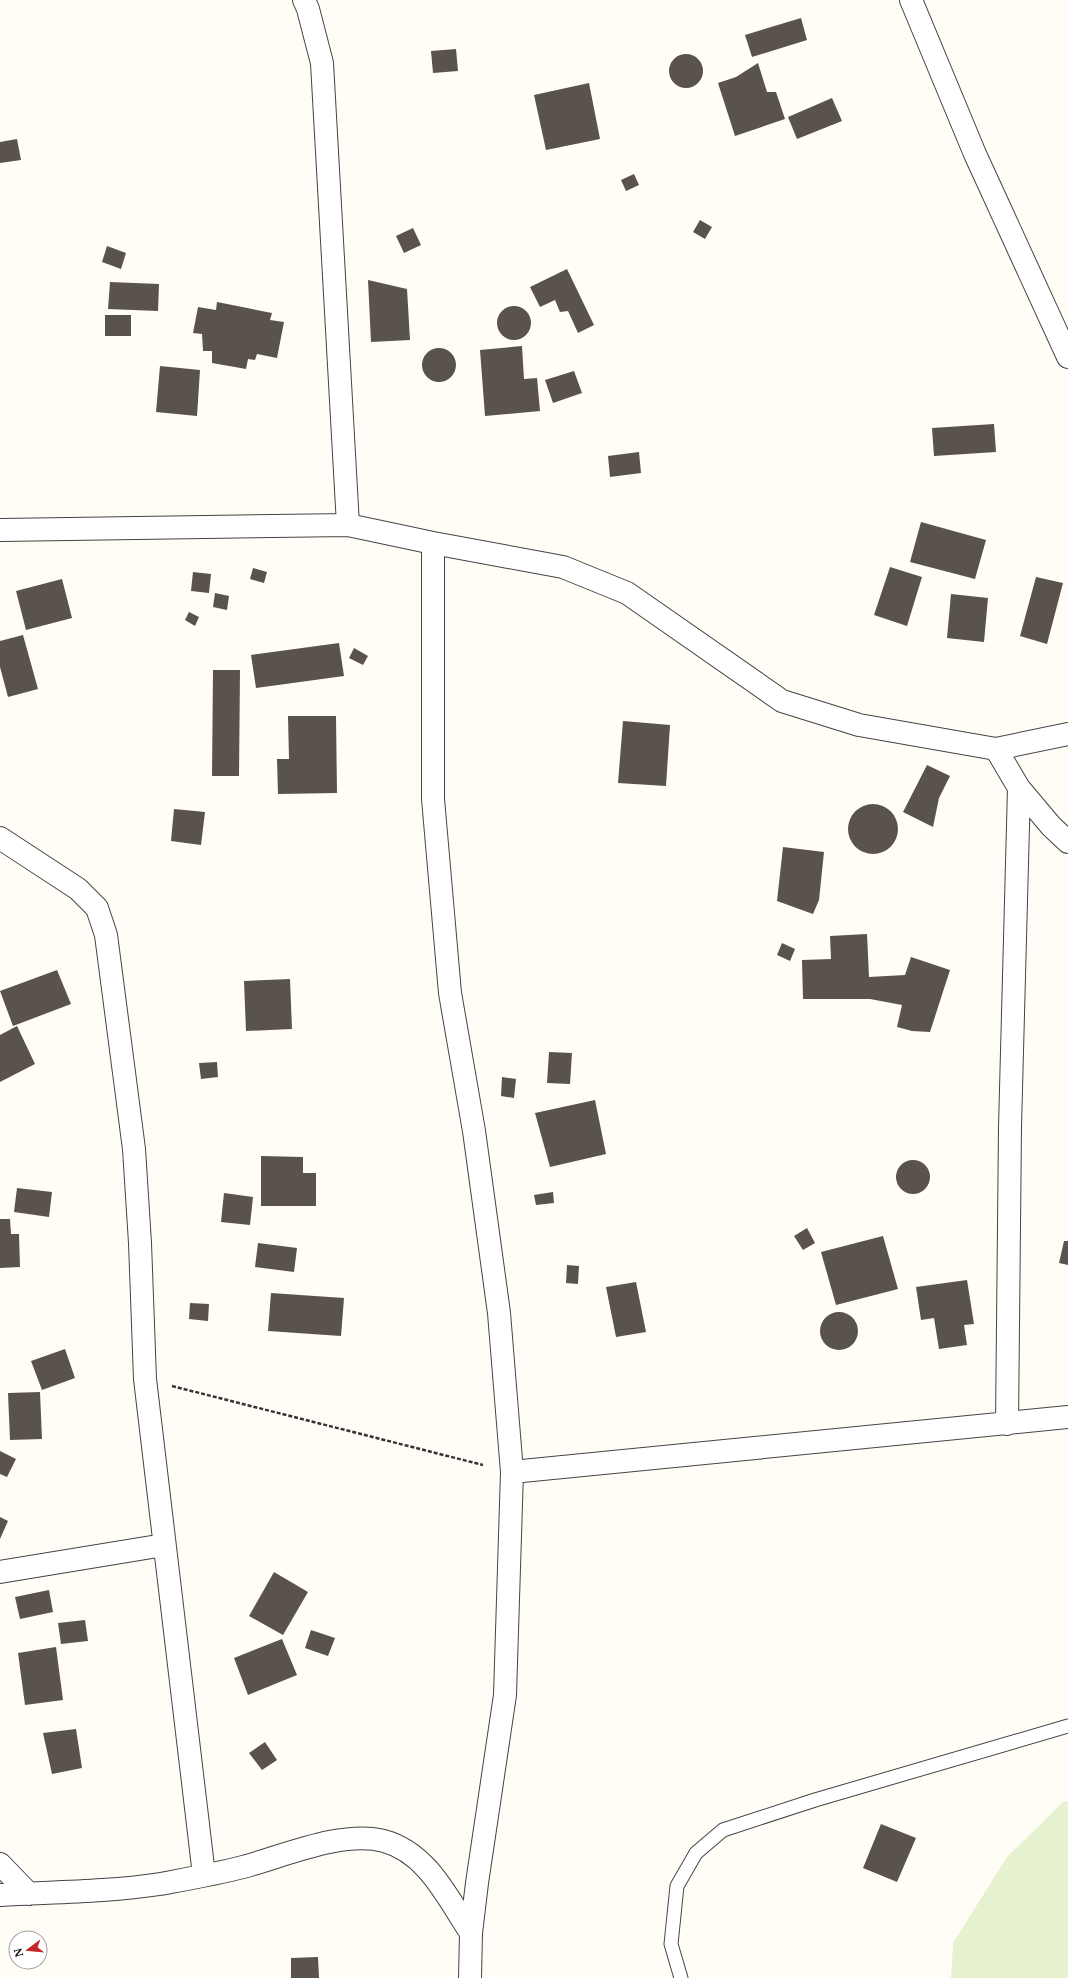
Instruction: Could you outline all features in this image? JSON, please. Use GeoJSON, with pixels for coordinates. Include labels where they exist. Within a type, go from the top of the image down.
{"type":"FeatureCollection","features":[{"type":"Feature","properties":{"kind":"street"},"geometry":{"type":"LineString","coordinates":[[304,0],[308,9],[322,63],[348,525]]}},
{"type":"Feature","properties":{"kind":"street"},"geometry":{"type":"LineString","coordinates":[[911,0],[975,154],[1068,357]]}},
{"type":"Feature","properties":{"kind":"street"},"geometry":{"type":"LineString","coordinates":[[0,530],[348,525],[433,543],[563,567],[627,593],[782,701],[859,725],[996,749],[1068,734]]}},
{"type":"Feature","properties":{"kind":"street"},"geometry":{"type":"LineString","coordinates":[[433,543],[433,799],[450,993],[474,1131],[499,1314],[512,1472],[505,1695],[471,1933],[470,1978]]}},
{"type":"Feature","properties":{"kind":"street"},"geometry":{"type":"LineString","coordinates":[[996,749],[1019,788],[1051,826],[1068,842]]}},
{"type":"Feature","properties":{"kind":"street"},"geometry":{"type":"LineString","coordinates":[[1007,1424],[1010,1127],[1019,788]]}},
{"type":"Feature","properties":{"kind":"street"},"geometry":{"type":"LineString","coordinates":[[0,838],[78,888],[97,908],[106,935],[134,1149],[140,1243],[145,1379],[204,1874]]}},
{"type":"Feature","properties":{"kind":"street"},"geometry":{"type":"LineString","coordinates":[[512,1472],[1068,1417]]}},
{"type":"Feature","properties":{"kind":"street"},"geometry":{"type":"LineString","coordinates":[[0,1572],[164,1545]]}},
{"type":"Feature","properties":{"kind":"street"},"geometry":{"type":"LineString","coordinates":[[0,1896],[159,1884],[242,1867],[320,1844],[364,1838],[384,1841],[407,1851],[428,1868],[471,1933]]}},
{"type":"Feature","properties":{"kind":"street"},"geometry":{"type":"LineString","coordinates":[[0,1864],[28,1894]]}},
{"type":"Feature","properties":{"kind":"lane"},"geometry":{"type":"LineString","coordinates":[[681,1978],[671,1944],[677,1886],[696,1853],[723,1830],[814,1800],[1068,1726]]}},
{"type":"Feature","properties":{"kind":"path"},"geometry":{"type":"LineString","coordinates":[[145,1379],[512,1472]]}},
{"type":"Feature","properties":{"kind":"green space"},"geometry":{"type":"Polygon","coordinates":[[[1068,1801],[1068,1978],[951,1978],[953,1943],[1007,1857],[1063,1802],[1068,1801]]]}},
{"type":"Feature","properties":{"kind":"building"},"geometry":{"type":"Polygon","coordinates":[[[801,18],[807,40],[752,57],[745,35],[801,18]]]}},
{"type":"Feature","properties":{"kind":"building"},"geometry":{"type":"Polygon","coordinates":[[[456,49],[458,71],[433,73],[431,51],[456,49]]]}},
{"type":"Feature","properties":{"kind":"building"},"geometry":{"type":"Polygon","coordinates":[[[686,54],[698,59],[703,71],[698,83],[686,88],[674,83],[669,71],[674,59],[686,54]]]}},
{"type":"Feature","properties":{"kind":"building"},"geometry":{"type":"Polygon","coordinates":[[[758,63],[767,92],[776,92],[785,119],[735,136],[718,83],[736,77],[758,63]]]}},
{"type":"Feature","properties":{"kind":"building"},"geometry":{"type":"Polygon","coordinates":[[[589,83],[600,139],[546,150],[534,95],[589,83]]]}},
{"type":"Feature","properties":{"kind":"building"},"geometry":{"type":"Polygon","coordinates":[[[832,98],[842,121],[797,139],[788,117],[832,98]]]}},
{"type":"Feature","properties":{"kind":"building"},"geometry":{"type":"Polygon","coordinates":[[[17,139],[21,160],[0,163],[0,142],[17,139]]]}},
{"type":"Feature","properties":{"kind":"building"},"geometry":{"type":"Polygon","coordinates":[[[634,174],[639,185],[626,191],[621,180],[634,174]]]}},
{"type":"Feature","properties":{"kind":"building"},"geometry":{"type":"Polygon","coordinates":[[[700,220],[712,227],[705,239],[693,232],[700,220]]]}},
{"type":"Feature","properties":{"kind":"building"},"geometry":{"type":"Polygon","coordinates":[[[413,228],[421,245],[404,253],[396,236],[413,228]]]}},
{"type":"Feature","properties":{"kind":"building"},"geometry":{"type":"Polygon","coordinates":[[[107,246],[126,253],[121,269],[102,262],[107,246]]]}},
{"type":"Feature","properties":{"kind":"building"},"geometry":{"type":"Polygon","coordinates":[[[567,269],[594,325],[578,333],[568,311],[560,312],[555,300],[540,307],[530,287],[567,269]]]}},
{"type":"Feature","properties":{"kind":"building"},"geometry":{"type":"Polygon","coordinates":[[[368,280],[407,289],[410,340],[371,342],[368,280]]]}},
{"type":"Feature","properties":{"kind":"building"},"geometry":{"type":"Polygon","coordinates":[[[110,282],[159,284],[158,311],[108,309],[110,282]]]}},
{"type":"Feature","properties":{"kind":"building"},"geometry":{"type":"Polygon","coordinates":[[[217,302],[272,313],[270,320],[284,322],[277,358],[257,354],[255,360],[248,359],[246,369],[212,363],[212,351],[203,351],[202,334],[193,333],[198,307],[216,310],[217,302]]]}},
{"type":"Feature","properties":{"kind":"building"},"geometry":{"type":"Polygon","coordinates":[[[511,306],[517,306],[521,307],[528,313],[531,323],[530,330],[524,337],[517,340],[511,340],[507,339],[500,333],[497,326],[497,320],[498,316],[504,309],[511,306]]]}},
{"type":"Feature","properties":{"kind":"building"},"geometry":{"type":"Polygon","coordinates":[[[105,315],[131,315],[131,336],[105,336],[105,315]]]}},
{"type":"Feature","properties":{"kind":"building"},"geometry":{"type":"Polygon","coordinates":[[[522,346],[524,379],[537,378],[540,411],[485,416],[480,350],[522,346]]]}},
{"type":"Feature","properties":{"kind":"building"},"geometry":{"type":"Polygon","coordinates":[[[439,348],[451,353],[456,365],[451,377],[439,382],[427,377],[422,365],[427,353],[439,348]]]}},
{"type":"Feature","properties":{"kind":"building"},"geometry":{"type":"Polygon","coordinates":[[[160,366],[200,370],[197,416],[156,412],[160,366]]]}},
{"type":"Feature","properties":{"kind":"building"},"geometry":{"type":"Polygon","coordinates":[[[574,371],[582,393],[553,403],[545,380],[574,371]]]}},
{"type":"Feature","properties":{"kind":"building"},"geometry":{"type":"Polygon","coordinates":[[[994,424],[996,452],[934,456],[932,428],[994,424]]]}},
{"type":"Feature","properties":{"kind":"building"},"geometry":{"type":"Polygon","coordinates":[[[639,452],[641,473],[610,477],[608,456],[639,452]]]}},
{"type":"Feature","properties":{"kind":"building"},"geometry":{"type":"Polygon","coordinates":[[[921,522],[986,540],[975,579],[910,562],[921,522]]]}},
{"type":"Feature","properties":{"kind":"building"},"geometry":{"type":"Polygon","coordinates":[[[890,567],[922,577],[907,626],[874,615],[890,567]]]}},
{"type":"Feature","properties":{"kind":"building"},"geometry":{"type":"Polygon","coordinates":[[[253,568],[267,572],[264,583],[250,579],[253,568]]]}},
{"type":"Feature","properties":{"kind":"building"},"geometry":{"type":"Polygon","coordinates":[[[193,572],[211,574],[209,593],[191,591],[193,572]]]}},
{"type":"Feature","properties":{"kind":"building"},"geometry":{"type":"Polygon","coordinates":[[[1036,577],[1063,583],[1047,644],[1020,636],[1036,577]]]}},
{"type":"Feature","properties":{"kind":"building"},"geometry":{"type":"Polygon","coordinates":[[[62,579],[72,618],[26,630],[16,591],[62,579]]]}},
{"type":"Feature","properties":{"kind":"building"},"geometry":{"type":"Polygon","coordinates":[[[215,593],[229,596],[227,610],[213,607],[215,593]]]}},
{"type":"Feature","properties":{"kind":"building"},"geometry":{"type":"Polygon","coordinates":[[[951,594],[988,598],[984,642],[947,638],[951,594]]]}},
{"type":"Feature","properties":{"kind":"building"},"geometry":{"type":"Polygon","coordinates":[[[189,612],[199,617],[195,626],[185,620],[189,612]]]}},
{"type":"Feature","properties":{"kind":"building"},"geometry":{"type":"Polygon","coordinates":[[[23,635],[38,689],[8,697],[0,667],[0,641],[23,635]]]}},
{"type":"Feature","properties":{"kind":"building"},"geometry":{"type":"Polygon","coordinates":[[[339,643],[344,676],[256,688],[251,655],[339,643]]]}},
{"type":"Feature","properties":{"kind":"building"},"geometry":{"type":"Polygon","coordinates":[[[354,648],[368,656],[363,665],[349,658],[354,648]]]}},
{"type":"Feature","properties":{"kind":"building"},"geometry":{"type":"Polygon","coordinates":[[[213,670],[240,670],[239,776],[212,776],[213,670]]]}},
{"type":"Feature","properties":{"kind":"building"},"geometry":{"type":"Polygon","coordinates":[[[288,716],[336,716],[337,793],[278,794],[277,759],[289,759],[288,716]]]}},
{"type":"Feature","properties":{"kind":"building"},"geometry":{"type":"Polygon","coordinates":[[[623,721],[670,725],[666,786],[618,783],[623,721]]]}},
{"type":"Feature","properties":{"kind":"building"},"geometry":{"type":"Polygon","coordinates":[[[927,765],[950,776],[939,798],[933,827],[903,812],[927,765]]]}},
{"type":"Feature","properties":{"kind":"building"},"geometry":{"type":"Polygon","coordinates":[[[873,804],[882,806],[893,815],[898,829],[896,838],[887,849],[873,854],[864,852],[853,843],[848,829],[850,820],[859,809],[873,804]]]}},
{"type":"Feature","properties":{"kind":"building"},"geometry":{"type":"Polygon","coordinates":[[[174,809],[205,812],[201,845],[171,841],[174,809]]]}},
{"type":"Feature","properties":{"kind":"building"},"geometry":{"type":"Polygon","coordinates":[[[783,847],[824,852],[819,900],[813,914],[777,901],[783,847]]]}},
{"type":"Feature","properties":{"kind":"building"},"geometry":{"type":"Polygon","coordinates":[[[867,934],[869,977],[905,975],[911,957],[950,970],[930,1032],[912,1031],[897,1027],[902,1005],[870,999],[803,999],[802,960],[831,959],[830,936],[867,934]]]}},
{"type":"Feature","properties":{"kind":"building"},"geometry":{"type":"Polygon","coordinates":[[[782,943],[795,949],[790,961],[777,955],[782,943]]]}},
{"type":"Feature","properties":{"kind":"building"},"geometry":{"type":"Polygon","coordinates":[[[57,970],[71,1004],[13,1026],[0,991],[57,970]]]}},
{"type":"Feature","properties":{"kind":"building"},"geometry":{"type":"Polygon","coordinates":[[[290,979],[292,1029],[246,1031],[244,981],[290,979]]]}},
{"type":"Feature","properties":{"kind":"building"},"geometry":{"type":"Polygon","coordinates":[[[17,1026],[35,1064],[0,1082],[0,1035],[17,1026]]]}},
{"type":"Feature","properties":{"kind":"building"},"geometry":{"type":"Polygon","coordinates":[[[549,1052],[572,1053],[570,1084],[547,1083],[549,1052]]]}},
{"type":"Feature","properties":{"kind":"building"},"geometry":{"type":"Polygon","coordinates":[[[217,1062],[218,1077],[201,1079],[199,1063],[217,1062]]]}},
{"type":"Feature","properties":{"kind":"building"},"geometry":{"type":"Polygon","coordinates":[[[502,1077],[516,1079],[514,1098],[501,1096],[502,1077]]]}},
{"type":"Feature","properties":{"kind":"building"},"geometry":{"type":"Polygon","coordinates":[[[595,1100],[606,1154],[550,1167],[535,1113],[595,1100]]]}},
{"type":"Feature","properties":{"kind":"building"},"geometry":{"type":"Polygon","coordinates":[[[261,1156],[303,1157],[303,1173],[316,1173],[316,1206],[261,1206],[261,1156]]]}},
{"type":"Feature","properties":{"kind":"building"},"geometry":{"type":"Polygon","coordinates":[[[916,1160],[925,1165],[929,1170],[929,1184],[925,1189],[920,1193],[910,1194],[906,1193],[897,1184],[896,1174],[897,1170],[906,1161],[916,1160]]]}},
{"type":"Feature","properties":{"kind":"building"},"geometry":{"type":"Polygon","coordinates":[[[17,1188],[52,1192],[49,1217],[14,1212],[17,1188]]]}},
{"type":"Feature","properties":{"kind":"building"},"geometry":{"type":"Polygon","coordinates":[[[553,1192],[554,1203],[536,1205],[534,1195],[553,1192]]]}},
{"type":"Feature","properties":{"kind":"building"},"geometry":{"type":"Polygon","coordinates":[[[224,1193],[253,1197],[250,1225],[221,1222],[224,1193]]]}},
{"type":"Feature","properties":{"kind":"building"},"geometry":{"type":"Polygon","coordinates":[[[0,1219],[10,1219],[11,1234],[19,1234],[20,1267],[0,1268],[0,1219]]]}},
{"type":"Feature","properties":{"kind":"building"},"geometry":{"type":"Polygon","coordinates":[[[807,1228],[815,1243],[803,1250],[794,1236],[807,1228]]]}},
{"type":"Feature","properties":{"kind":"building"},"geometry":{"type":"Polygon","coordinates":[[[883,1236],[898,1289],[836,1305],[821,1252],[883,1236]]]}},
{"type":"Feature","properties":{"kind":"building"},"geometry":{"type":"Polygon","coordinates":[[[1064,1241],[1068,1241],[1068,1265],[1059,1263],[1064,1241]]]}},
{"type":"Feature","properties":{"kind":"building"},"geometry":{"type":"Polygon","coordinates":[[[258,1243],[297,1248],[294,1272],[255,1267],[258,1243]]]}},
{"type":"Feature","properties":{"kind":"building"},"geometry":{"type":"Polygon","coordinates":[[[567,1265],[579,1266],[578,1284],[566,1283],[567,1265]]]}},
{"type":"Feature","properties":{"kind":"building"},"geometry":{"type":"Polygon","coordinates":[[[967,1280],[974,1324],[964,1325],[967,1345],[939,1349],[934,1318],[921,1320],[916,1287],[967,1280]]]}},
{"type":"Feature","properties":{"kind":"building"},"geometry":{"type":"Polygon","coordinates":[[[636,1282],[646,1332],[616,1337],[606,1287],[636,1282]]]}},
{"type":"Feature","properties":{"kind":"building"},"geometry":{"type":"Polygon","coordinates":[[[271,1293],[344,1298],[341,1336],[268,1331],[271,1293]]]}},
{"type":"Feature","properties":{"kind":"building"},"geometry":{"type":"Polygon","coordinates":[[[190,1303],[209,1304],[208,1321],[189,1319],[190,1303]]]}},
{"type":"Feature","properties":{"kind":"building"},"geometry":{"type":"Polygon","coordinates":[[[839,1312],[849,1315],[855,1321],[858,1331],[855,1341],[849,1347],[839,1350],[829,1347],[823,1341],[820,1331],[823,1321],[829,1315],[839,1312]]]}},
{"type":"Feature","properties":{"kind":"building"},"geometry":{"type":"Polygon","coordinates":[[[65,1349],[75,1378],[42,1390],[31,1361],[65,1349]]]}},
{"type":"Feature","properties":{"kind":"building"},"geometry":{"type":"Polygon","coordinates":[[[40,1392],[42,1439],[10,1440],[8,1393],[40,1392]]]}},
{"type":"Feature","properties":{"kind":"building"},"geometry":{"type":"Polygon","coordinates":[[[0,1451],[16,1459],[7,1477],[0,1474],[0,1451]]]}},
{"type":"Feature","properties":{"kind":"building"},"geometry":{"type":"Polygon","coordinates":[[[0,1517],[8,1521],[0,1539],[0,1517]]]}},
{"type":"Feature","properties":{"kind":"building"},"geometry":{"type":"Polygon","coordinates":[[[274,1572],[308,1592],[283,1635],[249,1616],[274,1572]]]}},
{"type":"Feature","properties":{"kind":"building"},"geometry":{"type":"Polygon","coordinates":[[[49,1590],[53,1612],[20,1619],[15,1597],[49,1590]]]}},
{"type":"Feature","properties":{"kind":"building"},"geometry":{"type":"Polygon","coordinates":[[[85,1620],[88,1641],[61,1644],[58,1623],[85,1620]]]}},
{"type":"Feature","properties":{"kind":"building"},"geometry":{"type":"Polygon","coordinates":[[[311,1630],[335,1638],[328,1656],[305,1648],[311,1630]]]}},
{"type":"Feature","properties":{"kind":"building"},"geometry":{"type":"Polygon","coordinates":[[[282,1639],[297,1675],[248,1695],[234,1658],[282,1639]]]}},
{"type":"Feature","properties":{"kind":"building"},"geometry":{"type":"Polygon","coordinates":[[[56,1647],[63,1700],[25,1705],[18,1653],[56,1647]]]}},
{"type":"Feature","properties":{"kind":"building"},"geometry":{"type":"Polygon","coordinates":[[[76,1729],[82,1768],[52,1774],[43,1733],[76,1729]]]}},
{"type":"Feature","properties":{"kind":"building"},"geometry":{"type":"Polygon","coordinates":[[[265,1742],[277,1760],[262,1770],[249,1753],[265,1742]]]}},
{"type":"Feature","properties":{"kind":"building"},"geometry":{"type":"Polygon","coordinates":[[[881,1824],[916,1838],[897,1882],[863,1868],[881,1824]]]}},
{"type":"Feature","properties":{"kind":"building"},"geometry":{"type":"Polygon","coordinates":[[[318,1957],[319,1978],[291,1978],[291,1958],[318,1957]]]}}]}
